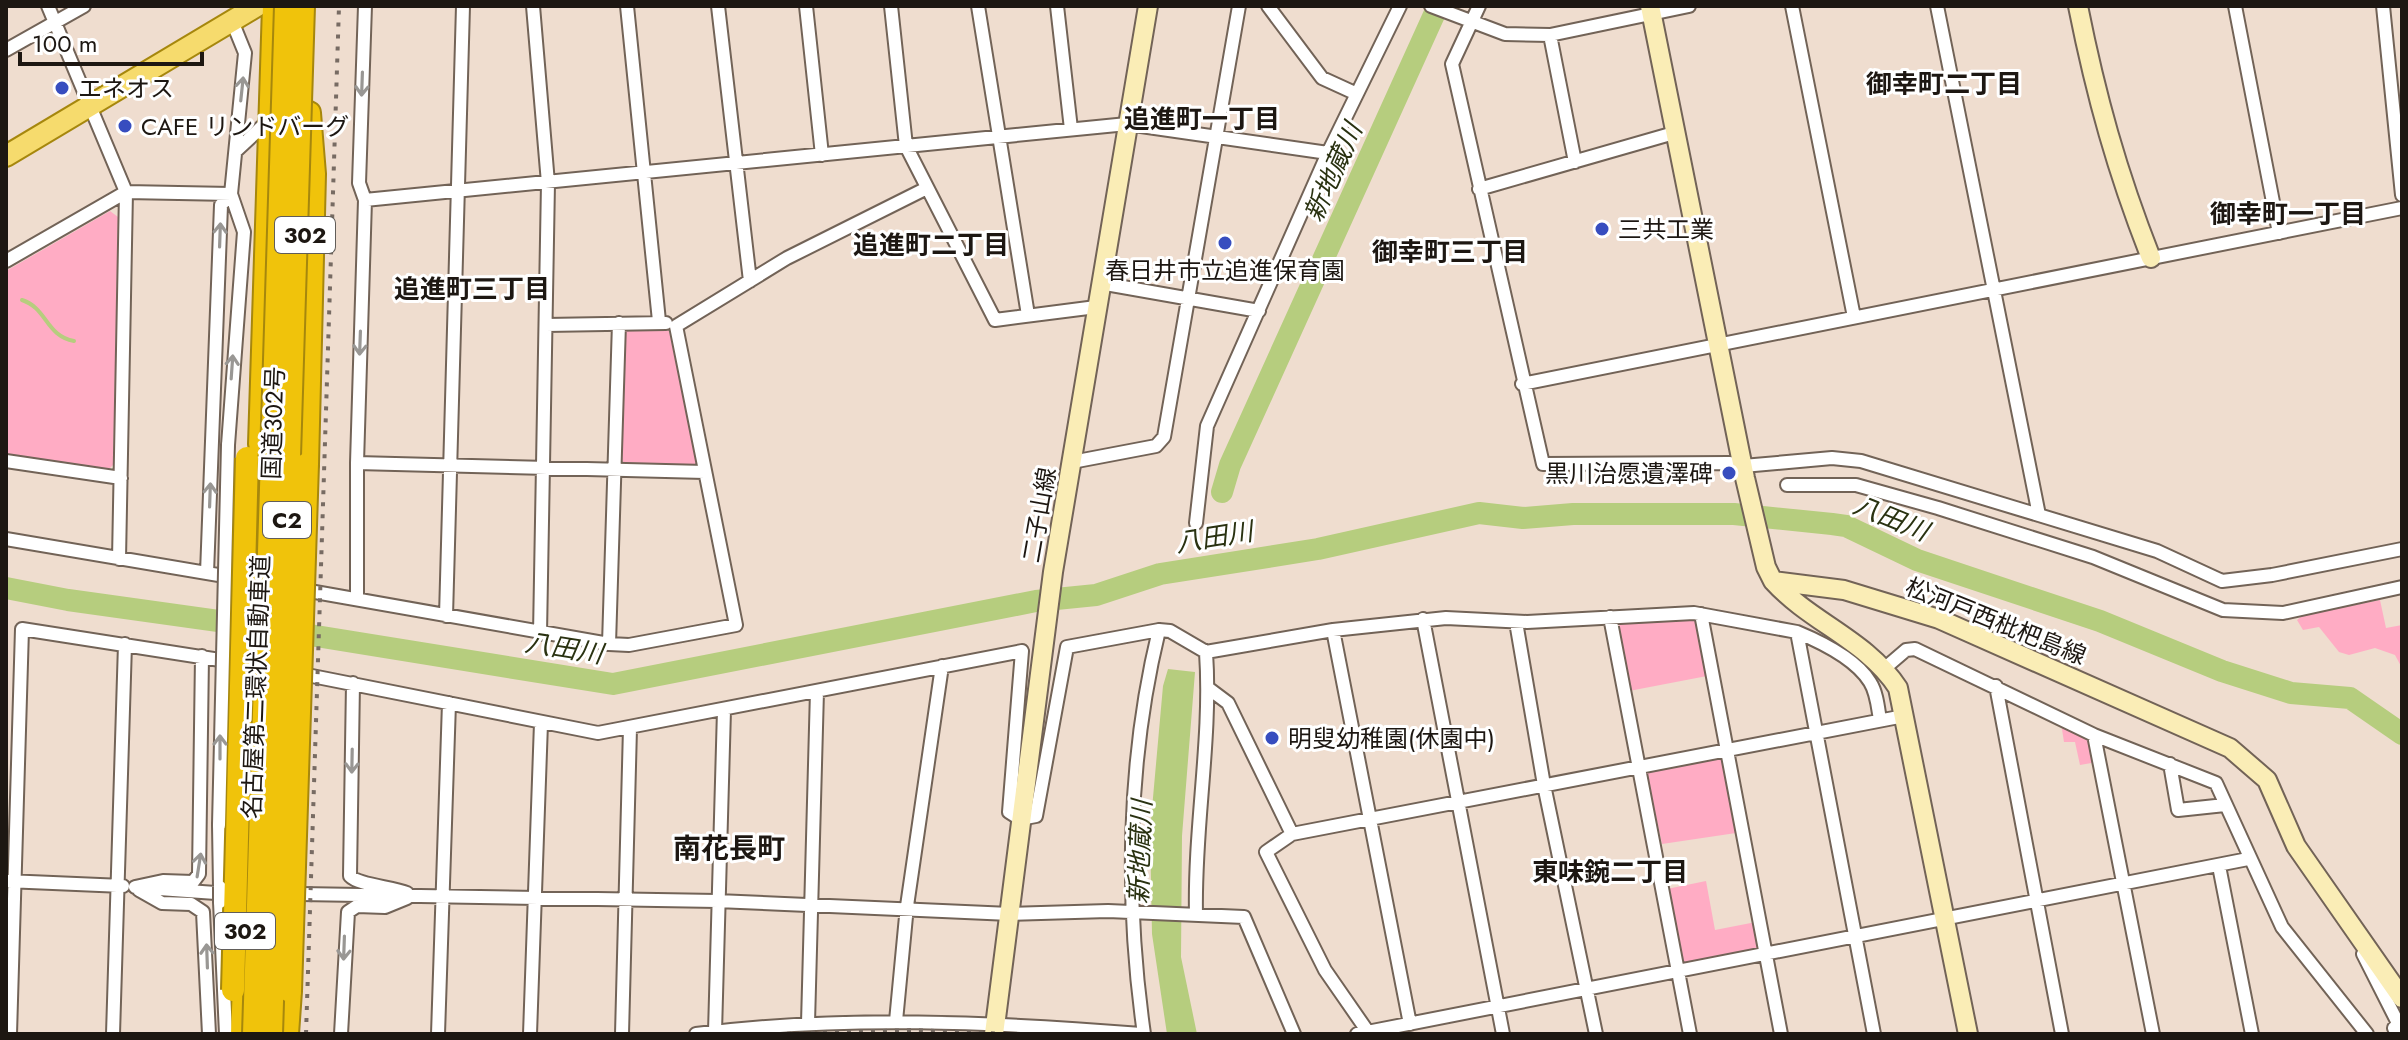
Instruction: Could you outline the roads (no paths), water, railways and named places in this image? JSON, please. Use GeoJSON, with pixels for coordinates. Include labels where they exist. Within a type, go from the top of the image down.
{"type":"FeatureCollection","features":[{"type":"Feature","properties":{"kind":"highway","name":"302"},"geometry":{"type":"LineString","coordinates":[[254,451],[264,323],[274,6]]}},
{"type":"Feature","properties":{"kind":"highway","name":"名古屋第二環状自動車道"},"geometry":{"type":"LineString","coordinates":[[254,1034],[286,6]]}},
{"type":"Feature","properties":{"kind":"highway","name":"名古屋第二環状自動車道"},"geometry":{"type":"LineString","coordinates":[[271,1034],[303,6]]}},
{"type":"Feature","properties":{"kind":"highway"},"geometry":{"type":"LineString","coordinates":[[287,1034],[302,464],[314,174],[309,113],[313,6]]}},
{"type":"Feature","properties":{"kind":"highway"},"geometry":{"type":"LineString","coordinates":[[235,1034],[236,827],[254,451]]}},
{"type":"Feature","properties":{"kind":"highway","name":"国道302号"},"geometry":{"type":"LineString","coordinates":[[242,1034],[254,451]]}},
{"type":"Feature","properties":{"kind":"highway","name":"国道302号"},"geometry":{"type":"LineString","coordinates":[[280,1034],[291,683],[302,464]]}},
{"type":"Feature","properties":{"kind":"main road"},"geometry":{"type":"LineString","coordinates":[[6,156],[257,6]]}},
{"type":"Feature","properties":{"kind":"street"},"geometry":{"type":"LineString","coordinates":[[48,6],[126,192],[119,559]]}},
{"type":"Feature","properties":{"kind":"street"},"geometry":{"type":"LineString","coordinates":[[6,50],[84,6]]}},
{"type":"Feature","properties":{"kind":"street"},"geometry":{"type":"LineString","coordinates":[[357,599],[357,463],[365,200],[359,183],[365,6]]}},
{"type":"Feature","properties":{"kind":"street"},"geometry":{"type":"LineString","coordinates":[[446,616],[463,6]]}},
{"type":"Feature","properties":{"kind":"street"},"geometry":{"type":"LineString","coordinates":[[533,6],[548,183],[540,634]]}},
{"type":"Feature","properties":{"kind":"street"},"geometry":{"type":"LineString","coordinates":[[627,6],[659,321]]}},
{"type":"Feature","properties":{"kind":"street"},"geometry":{"type":"LineString","coordinates":[[718,6],[750,281]]}},
{"type":"Feature","properties":{"kind":"street"},"geometry":{"type":"LineString","coordinates":[[806,6],[822,155]]}},
{"type":"Feature","properties":{"kind":"street"},"geometry":{"type":"LineString","coordinates":[[891,6],[906,146],[995,320],[1096,307]]}},
{"type":"Feature","properties":{"kind":"street"},"geometry":{"type":"LineString","coordinates":[[978,6],[1028,315]]}},
{"type":"Feature","properties":{"kind":"street"},"geometry":{"type":"LineString","coordinates":[[1057,6],[1071,129]]}},
{"type":"Feature","properties":{"kind":"street","name":"二子山線"},"geometry":{"type":"LineString","coordinates":[[995,1028],[1053,576],[1148,6]]}},
{"type":"Feature","properties":{"kind":"street"},"geometry":{"type":"LineString","coordinates":[[1072,462],[1156,446],[1164,437],[1239,6]]}},
{"type":"Feature","properties":{"kind":"street"},"geometry":{"type":"LineString","coordinates":[[1268,6],[1322,78],[1357,94]]}},
{"type":"Feature","properties":{"kind":"street"},"geometry":{"type":"LineString","coordinates":[[1196,523],[1207,426],[1328,153],[1400,6]]}},
{"type":"Feature","properties":{"kind":"street"},"geometry":{"type":"LineString","coordinates":[[1431,6],[1471,24],[1505,34],[1550,35],[1651,10],[1689,6]]}},
{"type":"Feature","properties":{"kind":"street"},"geometry":{"type":"LineString","coordinates":[[1479,6],[1452,64],[1522,384],[1543,464],[1730,463],[1744,472],[1832,458],[1861,461],[2157,551],[2222,581],[2272,575],[2402,549]]}},
{"type":"Feature","properties":{"kind":"street"},"geometry":{"type":"LineString","coordinates":[[1792,6],[1854,317]]}},
{"type":"Feature","properties":{"kind":"street"},"geometry":{"type":"LineString","coordinates":[[1937,6],[2039,515]]}},
{"type":"Feature","properties":{"kind":"street"},"geometry":{"type":"LineString","coordinates":[[2078,6],[2099,111],[2122,187],[2151,258]]}},
{"type":"Feature","properties":{"kind":"street"},"geometry":{"type":"LineString","coordinates":[[2235,6],[2279,233]]}},
{"type":"Feature","properties":{"kind":"street"},"geometry":{"type":"LineString","coordinates":[[2383,6],[2402,195]]}},
{"type":"Feature","properties":{"kind":"street"},"geometry":{"type":"LineString","coordinates":[[1651,10],[1717,345],[1770,574],[1790,600],[1863,648],[1885,668],[1898,688],[1968,1034]]}},
{"type":"Feature","properties":{"kind":"street"},"geometry":{"type":"LineString","coordinates":[[226,1034],[222,968],[224,894],[219,825],[228,445],[244,232],[231,194],[245,53],[243,39],[232,21]]}},
{"type":"Feature","properties":{"kind":"street"},"geometry":{"type":"LineString","coordinates":[[1550,35],[1575,162]]}},
{"type":"Feature","properties":{"kind":"street"},"geometry":{"type":"LineString","coordinates":[[235,154],[270,120]]}},
{"type":"Feature","properties":{"kind":"street"},"geometry":{"type":"LineString","coordinates":[[365,200],[1127,124],[1328,153]]}},
{"type":"Feature","properties":{"kind":"street"},"geometry":{"type":"LineString","coordinates":[[1479,189],[1674,133]]}},
{"type":"Feature","properties":{"kind":"street"},"geometry":{"type":"LineString","coordinates":[[546,325],[659,321],[676,326],[787,258],[927,188]]}},
{"type":"Feature","properties":{"kind":"street"},"geometry":{"type":"LineString","coordinates":[[6,261],[126,192],[231,194]]}},
{"type":"Feature","properties":{"kind":"street"},"geometry":{"type":"LineString","coordinates":[[207,573],[221,205],[231,194]]}},
{"type":"Feature","properties":{"kind":"street"},"geometry":{"type":"LineString","coordinates":[[1522,384],[2402,208]]}},
{"type":"Feature","properties":{"kind":"street"},"geometry":{"type":"LineString","coordinates":[[1100,283],[1259,311]]}},
{"type":"Feature","properties":{"kind":"street"},"geometry":{"type":"LineString","coordinates":[[609,644],[619,323]]}},
{"type":"Feature","properties":{"kind":"street"},"geometry":{"type":"LineString","coordinates":[[6,539],[609,644],[629,645],[736,625],[676,326]]}},
{"type":"Feature","properties":{"kind":"street"},"geometry":{"type":"LineString","coordinates":[[6,461],[121,478]]}},
{"type":"Feature","properties":{"kind":"street"},"geometry":{"type":"LineString","coordinates":[[357,463],[705,472]]}},
{"type":"Feature","properties":{"kind":"street"},"geometry":{"type":"LineString","coordinates":[[1787,485],[1856,485],[1938,508],[2093,557],[2223,610],[2283,613],[2402,587]]}},
{"type":"Feature","properties":{"kind":"street","name":"松河戸西枇杷島線"},"geometry":{"type":"LineString","coordinates":[[1770,574],[1844,590],[1939,619],[2230,748],[2267,780],[2296,846],[2402,998]]}},
{"type":"Feature","properties":{"kind":"street"},"geometry":{"type":"LineString","coordinates":[[1701,614],[1781,1034]]}},
{"type":"Feature","properties":{"kind":"street"},"geometry":{"type":"LineString","coordinates":[[10,1034],[13,699],[22,629],[353,683],[598,733],[1022,651],[1009,812],[1020,819],[1036,816],[1067,647],[1159,630],[1170,631],[1206,652],[1333,630],[1423,619],[1516,622],[1701,614],[1797,632],[1856,667],[1870,682],[1880,720]]}},
{"type":"Feature","properties":{"kind":"street"},"geometry":{"type":"LineString","coordinates":[[1610,617],[1690,1034]]}},
{"type":"Feature","properties":{"kind":"street"},"geometry":{"type":"LineString","coordinates":[[1423,619],[1503,1034]]}},
{"type":"Feature","properties":{"kind":"street"},"geometry":{"type":"LineString","coordinates":[[1516,622],[1544,785],[1596,1034]]}},
{"type":"Feature","properties":{"kind":"street"},"geometry":{"type":"LineString","coordinates":[[696,1034],[808,1023],[896,1021],[1143,1034],[1133,828],[1147,680],[1159,630]]}},
{"type":"Feature","properties":{"kind":"street"},"geometry":{"type":"LineString","coordinates":[[1333,630],[1410,1024]]}},
{"type":"Feature","properties":{"kind":"street"},"geometry":{"type":"LineString","coordinates":[[1797,632],[1874,1034]]}},
{"type":"Feature","properties":{"kind":"street"},"geometry":{"type":"LineString","coordinates":[[113,1034],[125,644]]}},
{"type":"Feature","properties":{"kind":"street"},"geometry":{"type":"LineString","coordinates":[[1885,668],[1906,650],[1915,649],[2094,735],[2216,783],[2248,859],[2282,927],[2367,1034]]}},
{"type":"Feature","properties":{"kind":"street"},"geometry":{"type":"LineString","coordinates":[[1192,914],[1208,688],[1206,652]]}},
{"type":"Feature","properties":{"kind":"street"},"geometry":{"type":"LineString","coordinates":[[135,887],[163,881],[193,882],[199,874],[202,656]]}},
{"type":"Feature","properties":{"kind":"street"},"geometry":{"type":"LineString","coordinates":[[896,1021],[907,906],[942,666]]}},
{"type":"Feature","properties":{"kind":"street"},"geometry":{"type":"LineString","coordinates":[[353,683],[350,876],[356,882],[388,885],[414,895]]}},
{"type":"Feature","properties":{"kind":"street"},"geometry":{"type":"LineString","coordinates":[[1996,686],[2062,1034]]}},
{"type":"Feature","properties":{"kind":"street"},"geometry":{"type":"LineString","coordinates":[[1208,688],[1228,703],[1292,834]]}},
{"type":"Feature","properties":{"kind":"street"},"geometry":{"type":"LineString","coordinates":[[808,1023],[817,691]]}},
{"type":"Feature","properties":{"kind":"street"},"geometry":{"type":"LineString","coordinates":[[438,1034],[449,703]]}},
{"type":"Feature","properties":{"kind":"street"},"geometry":{"type":"LineString","coordinates":[[715,1032],[724,710]]}},
{"type":"Feature","properties":{"kind":"street"},"geometry":{"type":"LineString","coordinates":[[1904,716],[1292,834],[1266,852],[1325,970],[1362,1033],[2248,859]]}},
{"type":"Feature","properties":{"kind":"street"},"geometry":{"type":"LineString","coordinates":[[530,1034],[541,723]]}},
{"type":"Feature","properties":{"kind":"street"},"geometry":{"type":"LineString","coordinates":[[622,1034],[630,728]]}},
{"type":"Feature","properties":{"kind":"street"},"geometry":{"type":"LineString","coordinates":[[2094,735],[2153,1034]]}},
{"type":"Feature","properties":{"kind":"street"},"geometry":{"type":"LineString","coordinates":[[2170,764],[2178,810],[2225,805]]}},
{"type":"Feature","properties":{"kind":"street"},"geometry":{"type":"LineString","coordinates":[[2219,866],[2252,1034]]}},
{"type":"Feature","properties":{"kind":"street"},"geometry":{"type":"LineString","coordinates":[[10,882],[224,894]]}},
{"type":"Feature","properties":{"kind":"street"},"geometry":{"type":"LineString","coordinates":[[135,887],[162,903],[191,904],[203,912],[209,1030]]}},
{"type":"Feature","properties":{"kind":"street"},"geometry":{"type":"LineString","coordinates":[[300,894],[811,903],[1010,914],[1108,911],[1135,915],[1244,917],[1294,1034]]}},
{"type":"Feature","properties":{"kind":"street"},"geometry":{"type":"LineString","coordinates":[[341,1034],[348,912],[357,906],[385,907],[414,895]]}},
{"type":"Feature","properties":{"kind":"street"},"geometry":{"type":"LineString","coordinates":[[2359,935],[2354,938],[2400,1027],[2394,1028],[2397,1034]]}},
{"type":"Feature","properties":{"kind":"street"},"geometry":{"type":"LineString","coordinates":[[222,968],[245,939]]}},
{"type":"Feature","properties":{"kind":"street"},"geometry":{"type":"LineString","coordinates":[[209,1030],[224,1009]]}},
{"type":"Feature","properties":{"kind":"waterway","name":"新地蔵川"},"geometry":{"type":"LineString","coordinates":[[1222,492],[1230,465],[1438,6]]}},
{"type":"Feature","properties":{"kind":"waterway"},"geometry":{"type":"LineString","coordinates":[[22,300],[37,309],[58,334],[74,341]]}},
{"type":"Feature","properties":{"kind":"waterway","name":"八田川"},"geometry":{"type":"LineString","coordinates":[[285,631],[613,684],[1036,601],[1096,595],[1160,574],[1318,549],[1479,513],[1523,518],[1573,514],[1734,514],[1846,526],[1917,560],[2100,621],[2222,671],[2291,693],[2350,698],[2402,734]]}},
{"type":"Feature","properties":{"kind":"waterway","name":"八田川"},"geometry":{"type":"LineString","coordinates":[[6,588],[68,600],[247,625]]}},
{"type":"Feature","properties":{"kind":"railway"},"geometry":{"type":"LineString","coordinates":[[306,1034],[339,6]]}},
{"type":"Feature","properties":{"kind":"railway"},"geometry":{"type":"LineString","coordinates":[[775,1034],[914,1030],[1008,1034]]}},
{"type":"Feature","properties":{"kind":"place","name":"エネオス"},"geometry":{"type":"Point","coordinates":[62,88]}},
{"type":"Feature","properties":{"kind":"place","name":"CAFE リンドバーグ"},"geometry":{"type":"Point","coordinates":[125,126]}},
{"type":"Feature","properties":{"kind":"place","name":"三共工業"},"geometry":{"type":"Point","coordinates":[1602,229]}},
{"type":"Feature","properties":{"kind":"place","name":"春日井市立追進保育園"},"geometry":{"type":"Point","coordinates":[1225,243]}},
{"type":"Feature","properties":{"kind":"place","name":"黒川治愿遺澤碑"},"geometry":{"type":"Point","coordinates":[1729,473]}},
{"type":"Feature","properties":{"kind":"place","name":"明叟幼稚園(休園中)"},"geometry":{"type":"Point","coordinates":[1272,738]}},
{"type":"Feature","properties":{"kind":"district","name":"御幸町二丁目"},"geometry":{"type":"Point","coordinates":[1944,84]}},
{"type":"Feature","properties":{"kind":"district","name":"追進町一丁目"},"geometry":{"type":"Point","coordinates":[1202,119]}},
{"type":"Feature","properties":{"kind":"district","name":"御幸町一丁目"},"geometry":{"type":"Point","coordinates":[2288,214]}},
{"type":"Feature","properties":{"kind":"district","name":"追進町二丁目"},"geometry":{"type":"Point","coordinates":[931,245]}},
{"type":"Feature","properties":{"kind":"district","name":"御幸町三丁目"},"geometry":{"type":"Point","coordinates":[1450,252]}},
{"type":"Feature","properties":{"kind":"district","name":"追進町三丁目"},"geometry":{"type":"Point","coordinates":[472,289]}},
{"type":"Feature","properties":{"kind":"district","name":"南花長町"},"geometry":{"type":"Point","coordinates":[729,848]}},
{"type":"Feature","properties":{"kind":"district","name":"東味鋺二丁目"},"geometry":{"type":"Point","coordinates":[1610,872]}}]}
